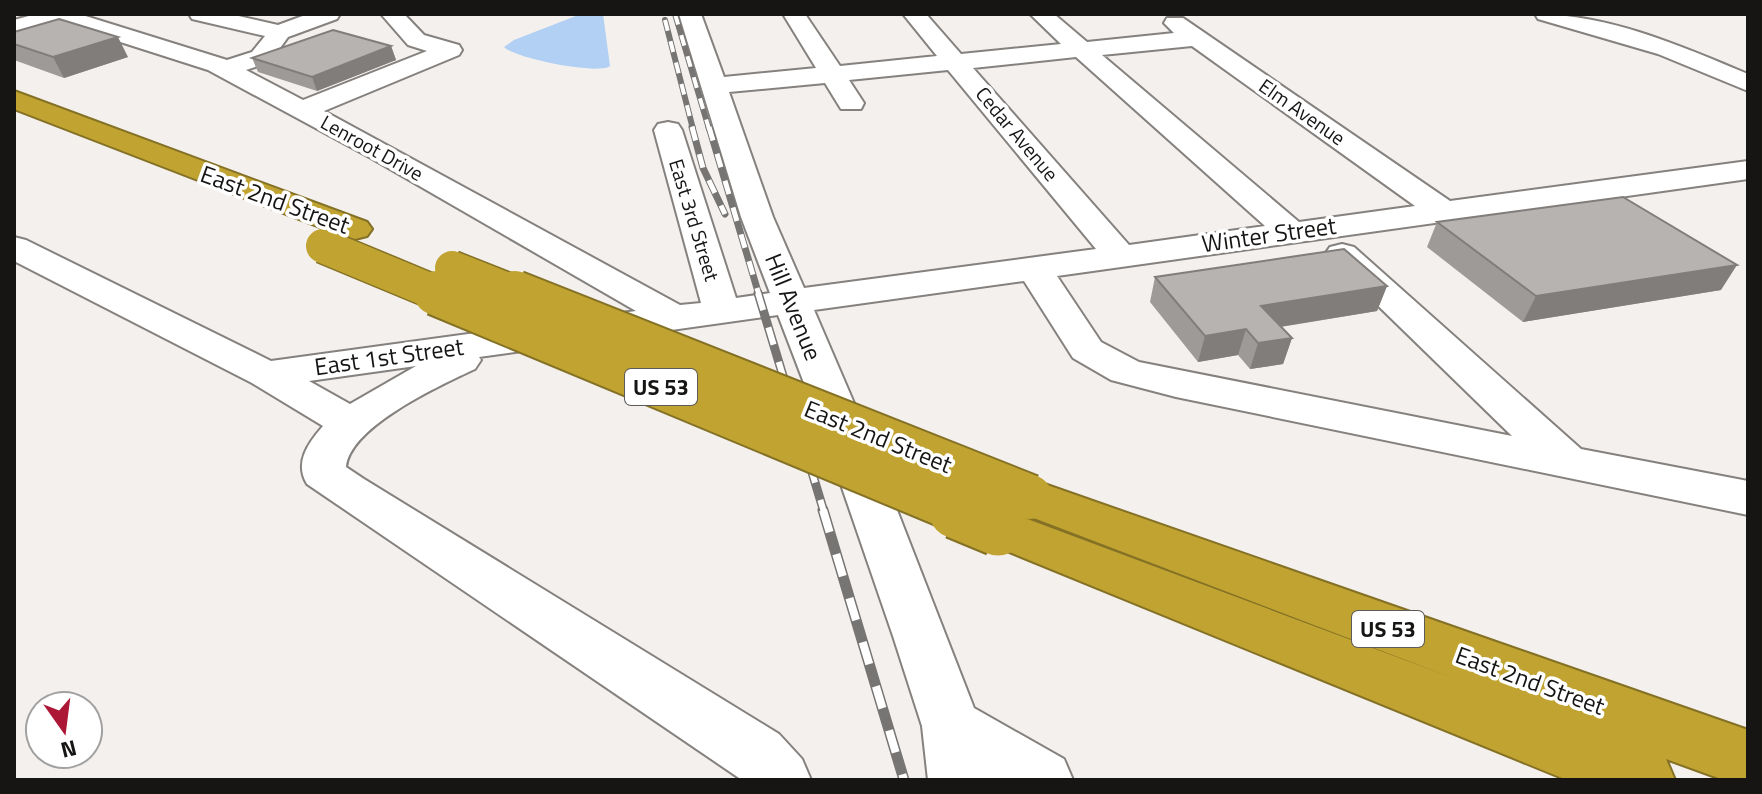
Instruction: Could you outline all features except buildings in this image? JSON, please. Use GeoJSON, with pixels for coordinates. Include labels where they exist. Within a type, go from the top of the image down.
{"type":"FeatureCollection","features":[{"type":"Feature","properties":{"kind":"highway","name":"East 2nd Street"},"geometry":{"type":"LineString","coordinates":[[14,99],[339,238],[1014,512],[1643,780]]}},
{"type":"Feature","properties":{"kind":"highway","name":"East 2nd Street"},"geometry":{"type":"LineString","coordinates":[[14,119],[339,238]]}},
{"type":"Feature","properties":{"kind":"highway","name":"East 2nd Street"},"geometry":{"type":"LineString","coordinates":[[1014,512],[1748,759]]}},
{"type":"Feature","properties":{"kind":"street"},"geometry":{"type":"LineString","coordinates":[[14,27],[59,14]]}},
{"type":"Feature","properties":{"kind":"street","name":"Lenroot Drive"},"geometry":{"type":"LineString","coordinates":[[59,14],[225,69],[672,316]]}},
{"type":"Feature","properties":{"kind":"street"},"geometry":{"type":"LineString","coordinates":[[200,14],[253,26],[329,14]]}},
{"type":"Feature","properties":{"kind":"street"},"geometry":{"type":"LineString","coordinates":[[302,110],[450,50],[416,40],[392,14]]}},
{"type":"Feature","properties":{"kind":"street","name":"Hill Avenue"},"geometry":{"type":"LineString","coordinates":[[690,14],[757,217],[847,438],[955,753]]}},
{"type":"Feature","properties":{"kind":"street"},"geometry":{"type":"LineString","coordinates":[[794,14],[851,103]]}},
{"type":"Feature","properties":{"kind":"street","name":"Cedar Avenue"},"geometry":{"type":"LineString","coordinates":[[914,14],[1119,255]]}},
{"type":"Feature","properties":{"kind":"street"},"geometry":{"type":"LineString","coordinates":[[1041,14],[1302,230],[1567,462]]}},
{"type":"Feature","properties":{"kind":"street","name":"Elm Avenue"},"geometry":{"type":"LineString","coordinates":[[1162,14],[1443,211]]}},
{"type":"Feature","properties":{"kind":"street"},"geometry":{"type":"LineString","coordinates":[[1546,14],[1697,61],[1748,83]]}},
{"type":"Feature","properties":{"kind":"street"},"geometry":{"type":"LineString","coordinates":[[225,69],[261,57],[284,23]]}},
{"type":"Feature","properties":{"kind":"street"},"geometry":{"type":"LineString","coordinates":[[714,86],[1196,38]]}},
{"type":"Feature","properties":{"kind":"street"},"geometry":{"type":"LineString","coordinates":[[1697,61],[1748,56]]}},
{"type":"Feature","properties":{"kind":"street","name":"East 3rd Street"},"geometry":{"type":"LineString","coordinates":[[668,130],[721,309]]}},
{"type":"Feature","properties":{"kind":"street","name":"Winter Street"},"geometry":{"type":"LineString","coordinates":[[791,300],[1748,170]]}},
{"type":"Feature","properties":{"kind":"street"},"geometry":{"type":"LineString","coordinates":[[14,247],[266,374],[352,424]]}},
{"type":"Feature","properties":{"kind":"street"},"geometry":{"type":"LineString","coordinates":[[1033,267],[1087,350],[1125,371],[1176,384],[1748,498]]}},
{"type":"Feature","properties":{"kind":"street","name":"East 1st Street"},"geometry":{"type":"LineString","coordinates":[[266,374],[791,300]]}},
{"type":"Feature","properties":{"kind":"street"},"geometry":{"type":"LineString","coordinates":[[502,341],[410,385],[352,424],[326,451],[322,464],[326,477],[758,754],[780,780]]}},
{"type":"Feature","properties":{"kind":"street"},"geometry":{"type":"LineString","coordinates":[[955,753],[1042,780]]}},
{"type":"Feature","properties":{"kind":"water"},"geometry":{"type":"Polygon","coordinates":[[[581,14],[603,14],[610,66],[590,69],[557,64],[524,56],[504,47],[514,40],[581,14]]]}},
{"type":"Feature","properties":{"kind":"railway"},"geometry":{"type":"LineString","coordinates":[[675,14],[709,129]]}},
{"type":"Feature","properties":{"kind":"railway"},"geometry":{"type":"LineString","coordinates":[[665,20],[693,129]]}},
{"type":"Feature","properties":{"kind":"railway"},"geometry":{"type":"LineString","coordinates":[[692,127],[703,168],[725,214]]}},
{"type":"Feature","properties":{"kind":"railway"},"geometry":{"type":"LineString","coordinates":[[709,127],[759,295]]}},
{"type":"Feature","properties":{"kind":"railway"},"geometry":{"type":"LineString","coordinates":[[758,293],[824,512]]}},
{"type":"Feature","properties":{"kind":"railway"},"geometry":{"type":"LineString","coordinates":[[823,510],[904,780]]}}]}
